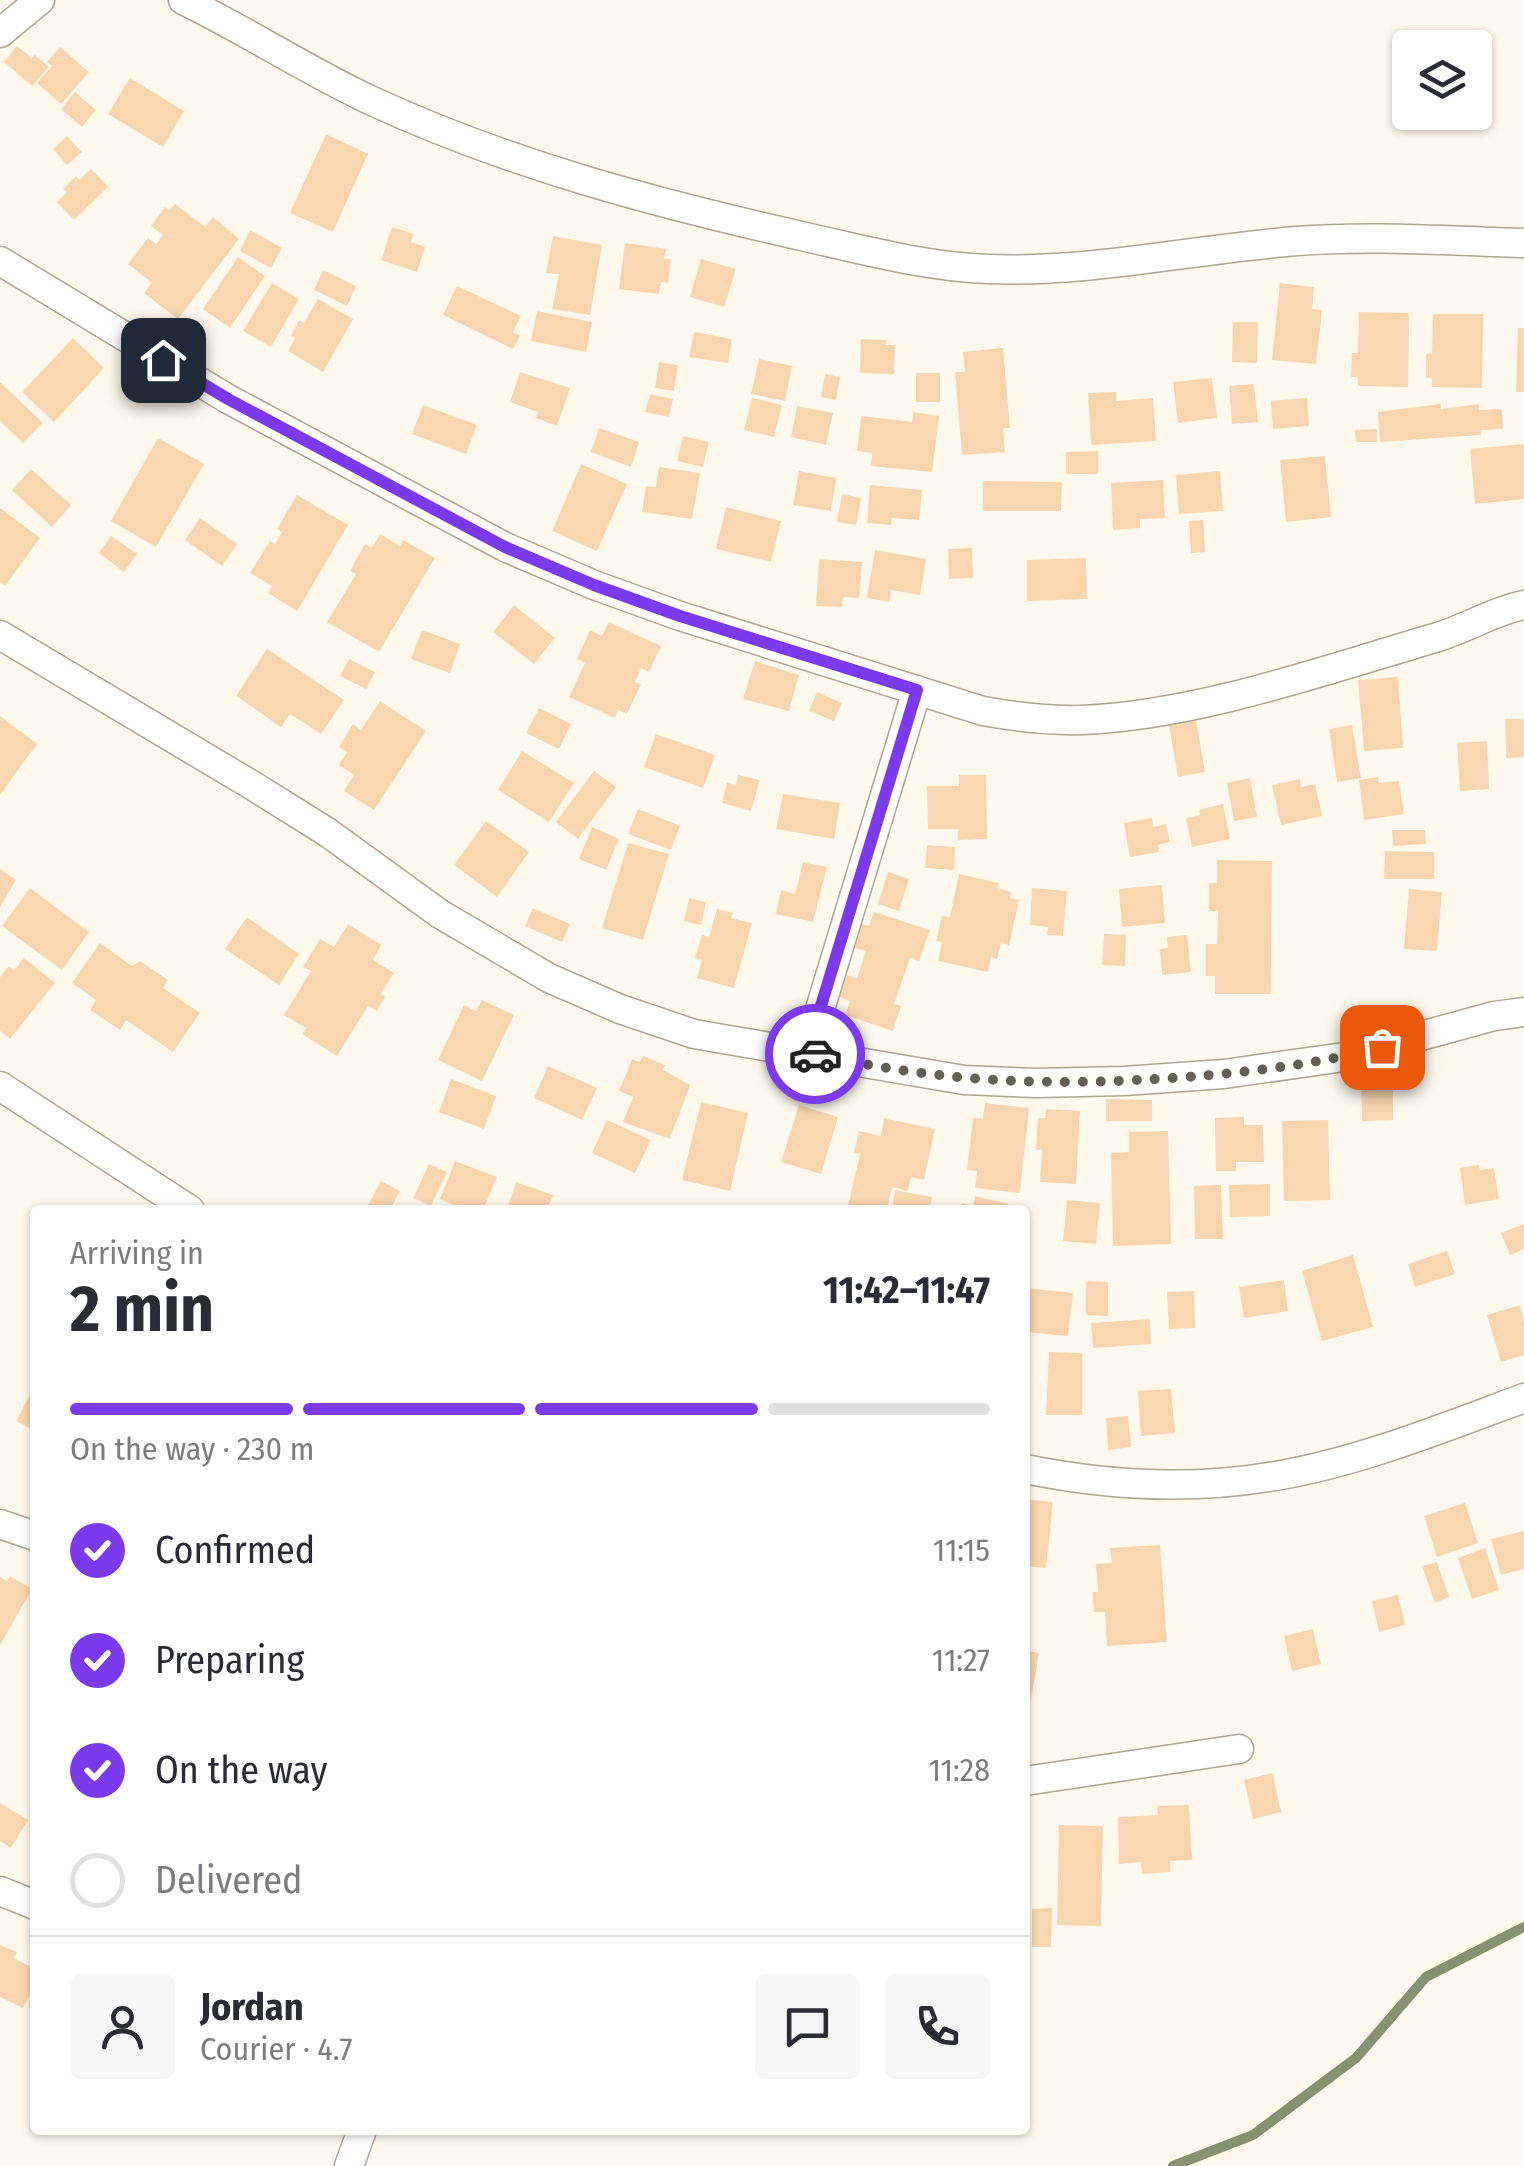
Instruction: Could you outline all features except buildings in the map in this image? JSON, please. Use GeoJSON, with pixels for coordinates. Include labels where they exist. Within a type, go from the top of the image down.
{"type":"FeatureCollection","features":[{"type":"Feature","properties":{"kind":"street"},"geometry":{"type":"LineString","coordinates":[[0,33],[40,0]]}},
{"type":"Feature","properties":{"kind":"street"},"geometry":{"type":"LineString","coordinates":[[183,0],[365,98],[431,127],[570,177],[749,224],[924,263],[985,270],[1058,270],[1297,241],[1369,238],[1524,243]]}},
{"type":"Feature","properties":{"kind":"street"},"geometry":{"type":"LineString","coordinates":[[0,261],[228,399],[505,547],[680,616],[982,711],[1033,720],[1084,720],[1160,711],[1444,635],[1524,605]]}},
{"type":"Feature","properties":{"kind":"street"},"geometry":{"type":"LineString","coordinates":[[0,635],[328,832],[440,914],[549,978],[620,1009],[694,1034],[964,1080],[1124,1081],[1224,1074],[1344,1057],[1494,1016],[1524,1012]]}},
{"type":"Feature","properties":{"kind":"street"},"geometry":{"type":"LineString","coordinates":[[807,1052],[917,690]]}},
{"type":"Feature","properties":{"kind":"street"},"geometry":{"type":"LineString","coordinates":[[0,1086],[182,1205]]}},
{"type":"Feature","properties":{"kind":"street"},"geometry":{"type":"LineString","coordinates":[[1030,1470],[1121,1482],[1204,1485],[1272,1477],[1404,1442],[1524,1398]]}},
{"type":"Feature","properties":{"kind":"street"},"geometry":{"type":"LineString","coordinates":[[0,1524],[30,1534]]}},
{"type":"Feature","properties":{"kind":"street"},"geometry":{"type":"LineString","coordinates":[[1030,1780],[1239,1749]]}},
{"type":"Feature","properties":{"kind":"street"},"geometry":{"type":"LineString","coordinates":[[0,1891],[30,1903]]}},
{"type":"Feature","properties":{"kind":"street"},"geometry":{"type":"LineString","coordinates":[[349,2166],[360,2135]]}},
{"type":"Feature","properties":{"kind":"waterway"},"geometry":{"type":"LineString","coordinates":[[1173,2166],[1253,2135],[1356,2058],[1426,1977],[1524,1927]]}},
{"type":"Feature","properties":{"kind":"way so far"},"geometry":{"type":"LineString","coordinates":[[815,1054],[964,1080],[1036,1083],[1224,1074],[1344,1057],[1382,1047]]}},
{"type":"Feature","properties":{"kind":"route"},"geometry":{"type":"LineString","coordinates":[[163,360],[228,399],[505,547],[680,616],[917,690],[807,1052],[815,1054]]}}]}
